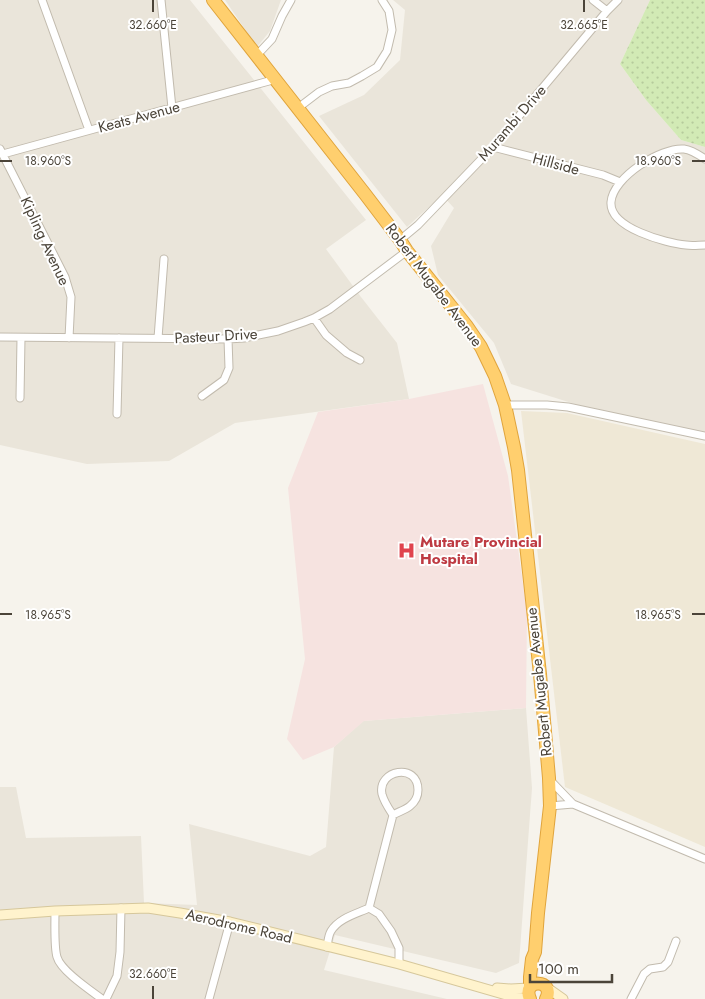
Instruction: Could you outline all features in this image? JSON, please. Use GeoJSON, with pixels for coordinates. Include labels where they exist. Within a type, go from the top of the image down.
{"type":"FeatureCollection","features":[{"type":"Feature","properties":{"kind":"highway","name":"Robert Mugabe Avenue"},"geometry":{"type":"LineString","coordinates":[[213,0],[466,325],[481,347],[495,376],[505,405],[511,427],[518,470],[549,778],[550,806],[535,952],[531,967],[530,993]]}},
{"type":"Feature","properties":{"kind":"highway","name":"Robert Mugabe Avenue"},"geometry":{"type":"LineString","coordinates":[[535,952],[546,994]]}},
{"type":"Feature","properties":{"kind":"highway"},"geometry":{"type":"LineString","coordinates":[[530,993],[536,983],[542,984],[546,994]]}},
{"type":"Feature","properties":{"kind":"street"},"geometry":{"type":"LineString","coordinates":[[42,0],[89,130]]}},
{"type":"Feature","properties":{"kind":"street"},"geometry":{"type":"LineString","coordinates":[[161,0],[172,108]]}},
{"type":"Feature","properties":{"kind":"street"},"geometry":{"type":"LineString","coordinates":[[257,55],[272,39],[291,0]]}},
{"type":"Feature","properties":{"kind":"street"},"geometry":{"type":"LineString","coordinates":[[298,108],[319,92],[332,86],[349,83],[377,67],[387,51],[392,30],[389,11],[382,0]]}},
{"type":"Feature","properties":{"kind":"street"},"geometry":{"type":"LineString","coordinates":[[594,0],[607,11]]}},
{"type":"Feature","properties":{"kind":"street","name":"Murambi Drive"},"geometry":{"type":"LineString","coordinates":[[403,245],[418,226],[493,147],[618,0]]}},
{"type":"Feature","properties":{"kind":"street","name":"Keats Avenue"},"geometry":{"type":"LineString","coordinates":[[1,152],[172,108],[275,78]]}},
{"type":"Feature","properties":{"kind":"street","name":"Hillside"},"geometry":{"type":"LineString","coordinates":[[493,147],[620,182]]}},
{"type":"Feature","properties":{"kind":"street"},"geometry":{"type":"LineString","coordinates":[[705,159],[685,149],[660,153],[642,163],[620,182],[613,193],[610,204],[616,216],[623,224],[649,237],[686,245],[705,245]]}},
{"type":"Feature","properties":{"kind":"street","name":"Kipling Avenue"},"geometry":{"type":"LineString","coordinates":[[1,152],[65,277],[70,297],[69,338]]}},
{"type":"Feature","properties":{"kind":"street","name":"Pasteur Drive"},"geometry":{"type":"LineString","coordinates":[[0,338],[228,339],[244,338],[278,331],[314,318],[330,309],[403,245]]}},
{"type":"Feature","properties":{"kind":"street"},"geometry":{"type":"LineString","coordinates":[[158,338],[164,259]]}},
{"type":"Feature","properties":{"kind":"street"},"geometry":{"type":"LineString","coordinates":[[314,318],[326,335],[347,353],[360,360]]}},
{"type":"Feature","properties":{"kind":"street"},"geometry":{"type":"LineString","coordinates":[[20,398],[21,338]]}},
{"type":"Feature","properties":{"kind":"street"},"geometry":{"type":"LineString","coordinates":[[117,414],[119,338]]}},
{"type":"Feature","properties":{"kind":"street"},"geometry":{"type":"LineString","coordinates":[[202,396],[224,380],[229,368],[228,339]]}},
{"type":"Feature","properties":{"kind":"street"},"geometry":{"type":"LineString","coordinates":[[505,405],[568,407],[705,436]]}},
{"type":"Feature","properties":{"kind":"street"},"geometry":{"type":"LineString","coordinates":[[369,908],[393,815],[382,794],[382,788],[386,778],[393,773],[403,772],[411,774],[416,780],[418,795],[411,805],[393,815]]}},
{"type":"Feature","properties":{"kind":"street"},"geometry":{"type":"LineString","coordinates":[[549,778],[573,804],[705,859]]}},
{"type":"Feature","properties":{"kind":"street"},"geometry":{"type":"LineString","coordinates":[[550,806],[573,804]]}},
{"type":"Feature","properties":{"kind":"street"},"geometry":{"type":"LineString","coordinates":[[106,999],[117,976],[120,952],[121,908]]}},
{"type":"Feature","properties":{"kind":"street","name":"Aerodrome Road"},"geometry":{"type":"LineString","coordinates":[[0,915],[148,908],[230,922],[399,964],[472,986],[511,989],[530,993]]}},
{"type":"Feature","properties":{"kind":"street"},"geometry":{"type":"LineString","coordinates":[[327,947],[330,933],[336,925],[344,918],[369,908]]}},
{"type":"Feature","properties":{"kind":"street"},"geometry":{"type":"LineString","coordinates":[[369,908],[379,914],[391,931],[399,948],[399,964]]}},
{"type":"Feature","properties":{"kind":"street"},"geometry":{"type":"LineString","coordinates":[[55,911],[56,956],[60,964],[102,999]]}},
{"type":"Feature","properties":{"kind":"street"},"geometry":{"type":"LineString","coordinates":[[209,999],[230,922]]}},
{"type":"Feature","properties":{"kind":"street"},"geometry":{"type":"LineString","coordinates":[[632,999],[644,974],[650,969],[663,967],[668,962],[676,941]]}},
{"type":"Feature","properties":{"kind":"street"},"geometry":{"type":"LineString","coordinates":[[546,994],[563,999]]}},
{"type":"Feature","properties":{"kind":"shaded area"},"geometry":{"type":"Polygon","coordinates":[[[0,0],[190,0],[366,220],[326,249],[397,343],[409,399],[235,423],[169,461],[87,464],[0,445],[0,0]]]}},
{"type":"Feature","properties":{"kind":"shaded area"},"geometry":{"type":"Polygon","coordinates":[[[225,0],[281,0],[270,31],[257,47],[225,0]]]}},
{"type":"Feature","properties":{"kind":"shaded area"},"geometry":{"type":"Polygon","coordinates":[[[393,0],[650,0],[620,64],[646,100],[681,140],[705,147],[705,433],[594,410],[511,384],[494,343],[438,275],[431,246],[454,208],[442,195],[407,227],[319,116],[364,95],[400,60],[405,10],[393,0]]]}},
{"type":"Feature","properties":{"kind":"shaded area","name":"Mutare Provincial Hospital"},"geometry":{"type":"Polygon","coordinates":[[[483,384],[508,476],[527,613],[526,708],[364,721],[334,747],[303,760],[287,739],[305,659],[288,488],[318,412],[409,399],[483,384]]]}},
{"type":"Feature","properties":{"kind":"shaded area"},"geometry":{"type":"Polygon","coordinates":[[[521,411],[567,413],[705,444],[705,847],[565,787],[521,411]]]}},
{"type":"Feature","properties":{"kind":"shaded area"},"geometry":{"type":"Polygon","coordinates":[[[526,708],[532,788],[519,963],[496,973],[335,935],[324,970],[447,999],[0,999],[0,787],[16,787],[26,838],[141,836],[144,903],[197,905],[189,824],[310,856],[326,847],[334,747],[363,721],[526,708]]]}},
{"type":"Feature","properties":{"kind":"green space"},"geometry":{"type":"Polygon","coordinates":[[[650,0],[705,0],[705,147],[681,140],[646,100],[620,64],[650,0]]]}},
{"type":"Feature","properties":{"kind":"place","name":"Mutare Provincial Hospital"},"geometry":{"type":"Point","coordinates":[406,551]}}]}
